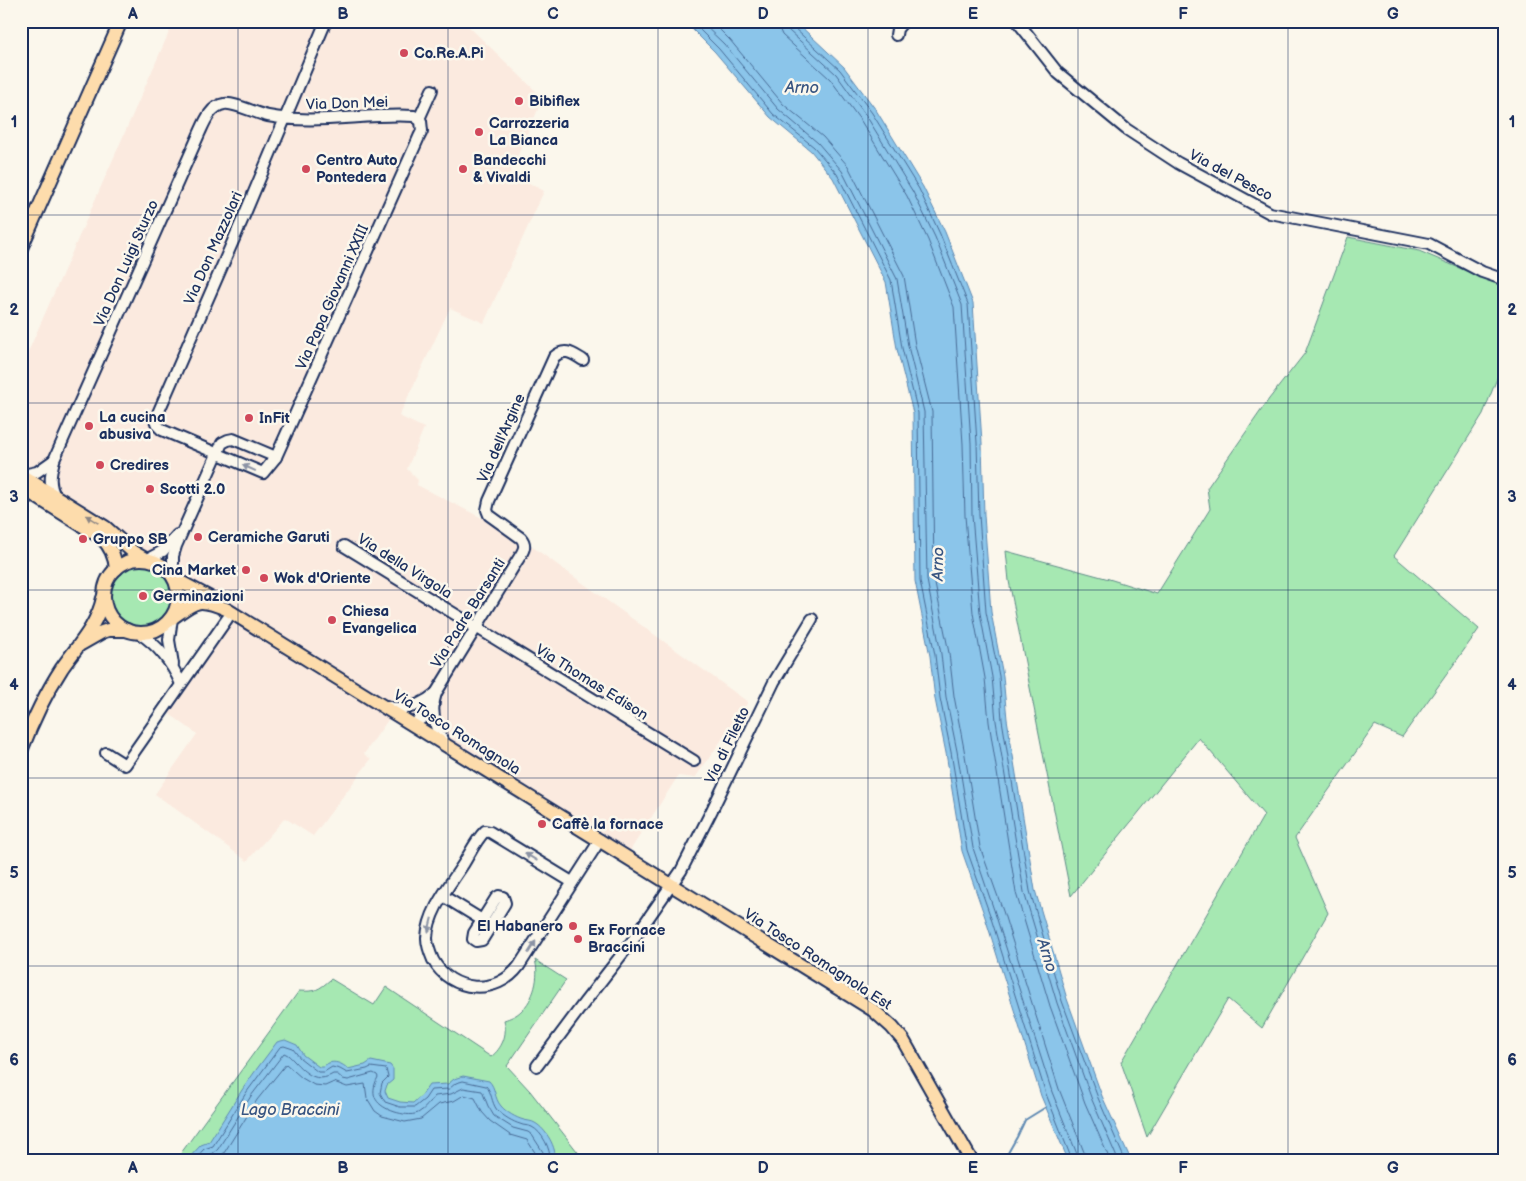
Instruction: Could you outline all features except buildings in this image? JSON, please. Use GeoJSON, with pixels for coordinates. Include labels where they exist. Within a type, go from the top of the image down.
{"type":"FeatureCollection","features":[{"type":"Feature","properties":{"kind":"main road"},"geometry":{"type":"LineString","coordinates":[[21,248],[121,21]]}},
{"type":"Feature","properties":{"kind":"main road"},"geometry":{"type":"LineString","coordinates":[[21,475],[105,527],[133,552],[165,567],[174,578],[178,588],[179,596],[176,610],[172,618],[158,630],[145,633],[108,630],[79,646]]}},
{"type":"Feature","properties":{"kind":"main road"},"geometry":{"type":"LineString","coordinates":[[21,488],[102,538],[114,554],[116,569]]}},
{"type":"Feature","properties":{"kind":"main road"},"geometry":{"type":"LineString","coordinates":[[21,751],[49,689],[97,618],[106,583],[116,569],[129,561],[146,559]]}},
{"type":"Feature","properties":{"kind":"main road","name":"Via Tosco Romagnola"},"geometry":{"type":"LineString","coordinates":[[174,578],[214,599],[226,614]]}},
{"type":"Feature","properties":{"kind":"main road"},"geometry":{"type":"LineString","coordinates":[[104,595],[106,608],[112,619],[133,632]]}},
{"type":"Feature","properties":{"kind":"main road","name":"Via Tosco Romagnola"},"geometry":{"type":"LineString","coordinates":[[172,618],[189,605],[196,602],[209,602],[226,614],[381,704],[671,885]]}},
{"type":"Feature","properties":{"kind":"main road","name":"Via Tosco Romagnola Est"},"geometry":{"type":"LineString","coordinates":[[671,885],[858,1000],[884,1019],[903,1040],[971,1160]]}},
{"type":"Feature","properties":{"kind":"street","name":"Via Don Mazzolari"},"geometry":{"type":"LineString","coordinates":[[276,457],[263,473],[162,430],[156,425],[156,417],[326,21]]}},
{"type":"Feature","properties":{"kind":"street"},"geometry":{"type":"LineString","coordinates":[[896,35],[904,21]]}},
{"type":"Feature","properties":{"kind":"street","name":"Via del Pesco"},"geometry":{"type":"LineString","coordinates":[[1017,21],[1058,73],[1126,129],[1178,163],[1270,213],[1430,244],[1482,272],[1505,280]]}},
{"type":"Feature","properties":{"kind":"street"},"geometry":{"type":"LineString","coordinates":[[419,119],[432,90]]}},
{"type":"Feature","properties":{"kind":"street","name":"Via Don Luigi Sturzo"},"geometry":{"type":"LineString","coordinates":[[55,496],[50,483],[54,460],[206,118],[217,107],[226,103],[244,109]]}},
{"type":"Feature","properties":{"kind":"street","name":"Via Don Mei"},"geometry":{"type":"LineString","coordinates":[[244,109],[262,115],[285,119],[404,116],[414,116],[419,119]]}},
{"type":"Feature","properties":{"kind":"street","name":"Via Papa Giovanni XXIII"},"geometry":{"type":"LineString","coordinates":[[276,457],[422,131],[419,119]]}},
{"type":"Feature","properties":{"kind":"street","name":"Via dell'Argine"},"geometry":{"type":"LineString","coordinates":[[524,549],[522,540],[491,517],[487,512],[487,506],[553,360],[558,354],[565,351],[583,360]]}},
{"type":"Feature","properties":{"kind":"street"},"geometry":{"type":"LineString","coordinates":[[174,578],[173,556],[184,526],[222,442],[230,439],[276,457]]}},
{"type":"Feature","properties":{"kind":"street"},"geometry":{"type":"LineString","coordinates":[[21,475],[37,472],[54,460]]}},
{"type":"Feature","properties":{"kind":"street"},"geometry":{"type":"LineString","coordinates":[[146,559],[168,546],[184,526]]}},
{"type":"Feature","properties":{"kind":"street","name":"Via della Virgola"},"geometry":{"type":"LineString","coordinates":[[344,546],[476,628]]}},
{"type":"Feature","properties":{"kind":"street","name":"Via Padre Barsanti"},"geometry":{"type":"LineString","coordinates":[[446,744],[434,720],[433,704],[436,692],[524,549]]}},
{"type":"Feature","properties":{"kind":"street"},"geometry":{"type":"LineString","coordinates":[[106,753],[125,765],[181,684],[226,614]]}},
{"type":"Feature","properties":{"kind":"street"},"geometry":{"type":"LineString","coordinates":[[172,618],[169,640],[175,670],[181,684]]}},
{"type":"Feature","properties":{"kind":"street","name":"Via di Filetto"},"geometry":{"type":"LineString","coordinates":[[537,1066],[640,930],[683,866],[774,682],[812,619]]}},
{"type":"Feature","properties":{"kind":"street","name":"Via Thomas Edison"},"geometry":{"type":"LineString","coordinates":[[476,628],[694,761]]}},
{"type":"Feature","properties":{"kind":"street"},"geometry":{"type":"LineString","coordinates":[[133,632],[155,644],[175,670]]}},
{"type":"Feature","properties":{"kind":"street","name":"Via Padre Barsanti"},"geometry":{"type":"LineString","coordinates":[[381,704],[408,708],[436,692]]}},
{"type":"Feature","properties":{"kind":"street"},"geometry":{"type":"LineString","coordinates":[[413,724],[418,704]]}},
{"type":"Feature","properties":{"kind":"street","name":"Via Padre Barsanti"},"geometry":{"type":"LineString","coordinates":[[413,724],[424,717],[433,704]]}},
{"type":"Feature","properties":{"kind":"street"},"geometry":{"type":"LineString","coordinates":[[572,882],[486,831],[477,842],[435,909],[429,926],[427,940],[430,953],[438,968],[450,979],[463,985],[482,988],[498,984],[506,979],[517,970],[600,840]]}},
{"type":"Feature","properties":{"kind":"street"},"geometry":{"type":"LineString","coordinates":[[443,896],[482,920]]}},
{"type":"Feature","properties":{"kind":"shaded area"},"geometry":{"type":"Polygon","coordinates":[[[174,21],[463,21],[543,98],[510,173],[544,191],[484,323],[450,308],[399,416],[424,428],[407,469],[418,480],[417,485],[530,545],[748,702],[695,778],[678,776],[624,860],[390,717],[364,754],[371,759],[313,836],[285,818],[247,861],[155,794],[197,734],[167,712],[239,608],[183,578],[177,565],[175,540],[153,552],[140,550],[21,469],[21,368],[174,21]]]}},
{"type":"Feature","properties":{"kind":"green space"},"geometry":{"type":"Polygon","coordinates":[[[1348,237],[1419,251],[1471,273],[1505,284],[1505,358],[1483,414],[1394,556],[1479,629],[1402,737],[1375,725],[1295,838],[1328,913],[1262,1028],[1228,999],[1147,1137],[1121,1062],[1264,815],[1199,738],[1071,896],[1009,581],[1006,551],[1157,594],[1210,509],[1207,488],[1269,399],[1305,353],[1348,237]]]}},
{"type":"Feature","properties":{"kind":"green space"},"geometry":{"type":"Polygon","coordinates":[[[141,565],[158,570],[163,574],[167,579],[172,596],[167,613],[163,618],[158,622],[141,627],[124,622],[119,618],[115,613],[110,596],[115,579],[119,574],[124,570],[141,565]]]}},
{"type":"Feature","properties":{"kind":"green space"},"geometry":{"type":"Polygon","coordinates":[[[535,960],[566,980],[507,1066],[530,1091],[584,1160],[176,1160],[299,991],[316,990],[331,979],[374,1005],[386,987],[491,1057],[498,1050],[505,1036],[504,1020],[519,1013],[529,1001],[535,987],[537,973],[535,960]]]}},
{"type":"Feature","properties":{"kind":"water","name":"Arno"},"geometry":{"type":"Polygon","coordinates":[[[684,21],[795,21],[844,67],[876,110],[923,187],[945,232],[973,303],[991,612],[1003,676],[1007,719],[1035,890],[1067,999],[1102,1096],[1131,1160],[1068,1160],[1041,1096],[985,917],[962,851],[935,699],[930,656],[915,581],[913,413],[897,349],[886,282],[833,178],[811,151],[770,117],[715,52],[684,21]]]}},
{"type":"Feature","properties":{"kind":"water","name":"Lago Braccini"},"geometry":{"type":"Polygon","coordinates":[[[285,1040],[297,1045],[303,1055],[319,1067],[332,1062],[336,1062],[348,1069],[365,1065],[371,1061],[390,1065],[393,1069],[393,1080],[387,1085],[385,1091],[388,1098],[400,1102],[413,1103],[429,1085],[448,1084],[454,1079],[463,1076],[489,1081],[497,1100],[508,1113],[534,1122],[543,1130],[550,1139],[555,1160],[187,1160],[201,1145],[209,1142],[256,1070],[277,1042],[285,1040]]]}},
{"type":"Feature","properties":{"kind":"waterway"},"geometry":{"type":"LineString","coordinates":[[1004,1160],[1025,1120],[1046,1107]]}},
{"type":"Feature","properties":{"kind":"place","name":"Co.Re.A.Pi"},"geometry":{"type":"Point","coordinates":[404,53]}},
{"type":"Feature","properties":{"kind":"place","name":"Bibiflex"},"geometry":{"type":"Point","coordinates":[519,101]}},
{"type":"Feature","properties":{"kind":"place","name":"Carrozzeria La Bianca"},"geometry":{"type":"Point","coordinates":[479,132]}},
{"type":"Feature","properties":{"kind":"place","name":"Centro Auto Pontedera"},"geometry":{"type":"Point","coordinates":[306,169]}},
{"type":"Feature","properties":{"kind":"place","name":"Bandecchi & Vivaldi"},"geometry":{"type":"Point","coordinates":[463,169]}},
{"type":"Feature","properties":{"kind":"place","name":"InFit"},"geometry":{"type":"Point","coordinates":[249,418]}},
{"type":"Feature","properties":{"kind":"place","name":"La cucina abusiva"},"geometry":{"type":"Point","coordinates":[89,426]}},
{"type":"Feature","properties":{"kind":"place","name":"Credires"},"geometry":{"type":"Point","coordinates":[100,465]}},
{"type":"Feature","properties":{"kind":"place","name":"Scotti 2.0"},"geometry":{"type":"Point","coordinates":[150,489]}},
{"type":"Feature","properties":{"kind":"place","name":"Ceramiche Garuti"},"geometry":{"type":"Point","coordinates":[198,537]}},
{"type":"Feature","properties":{"kind":"place","name":"Gruppo SB"},"geometry":{"type":"Point","coordinates":[83,539]}},
{"type":"Feature","properties":{"kind":"place","name":"Cina Market"},"geometry":{"type":"Point","coordinates":[246,570]}},
{"type":"Feature","properties":{"kind":"place","name":"Wok d'Oriente"},"geometry":{"type":"Point","coordinates":[264,578]}},
{"type":"Feature","properties":{"kind":"place","name":"Germinazioni"},"geometry":{"type":"Point","coordinates":[143,596]}},
{"type":"Feature","properties":{"kind":"place","name":"Chiesa Evangelica"},"geometry":{"type":"Point","coordinates":[332,620]}},
{"type":"Feature","properties":{"kind":"place","name":"Caffè la fornace"},"geometry":{"type":"Point","coordinates":[542,824]}},
{"type":"Feature","properties":{"kind":"place","name":"El Habanero"},"geometry":{"type":"Point","coordinates":[573,926]}},
{"type":"Feature","properties":{"kind":"place","name":"Ex Fornace Braccini"},"geometry":{"type":"Point","coordinates":[578,939]}}]}
